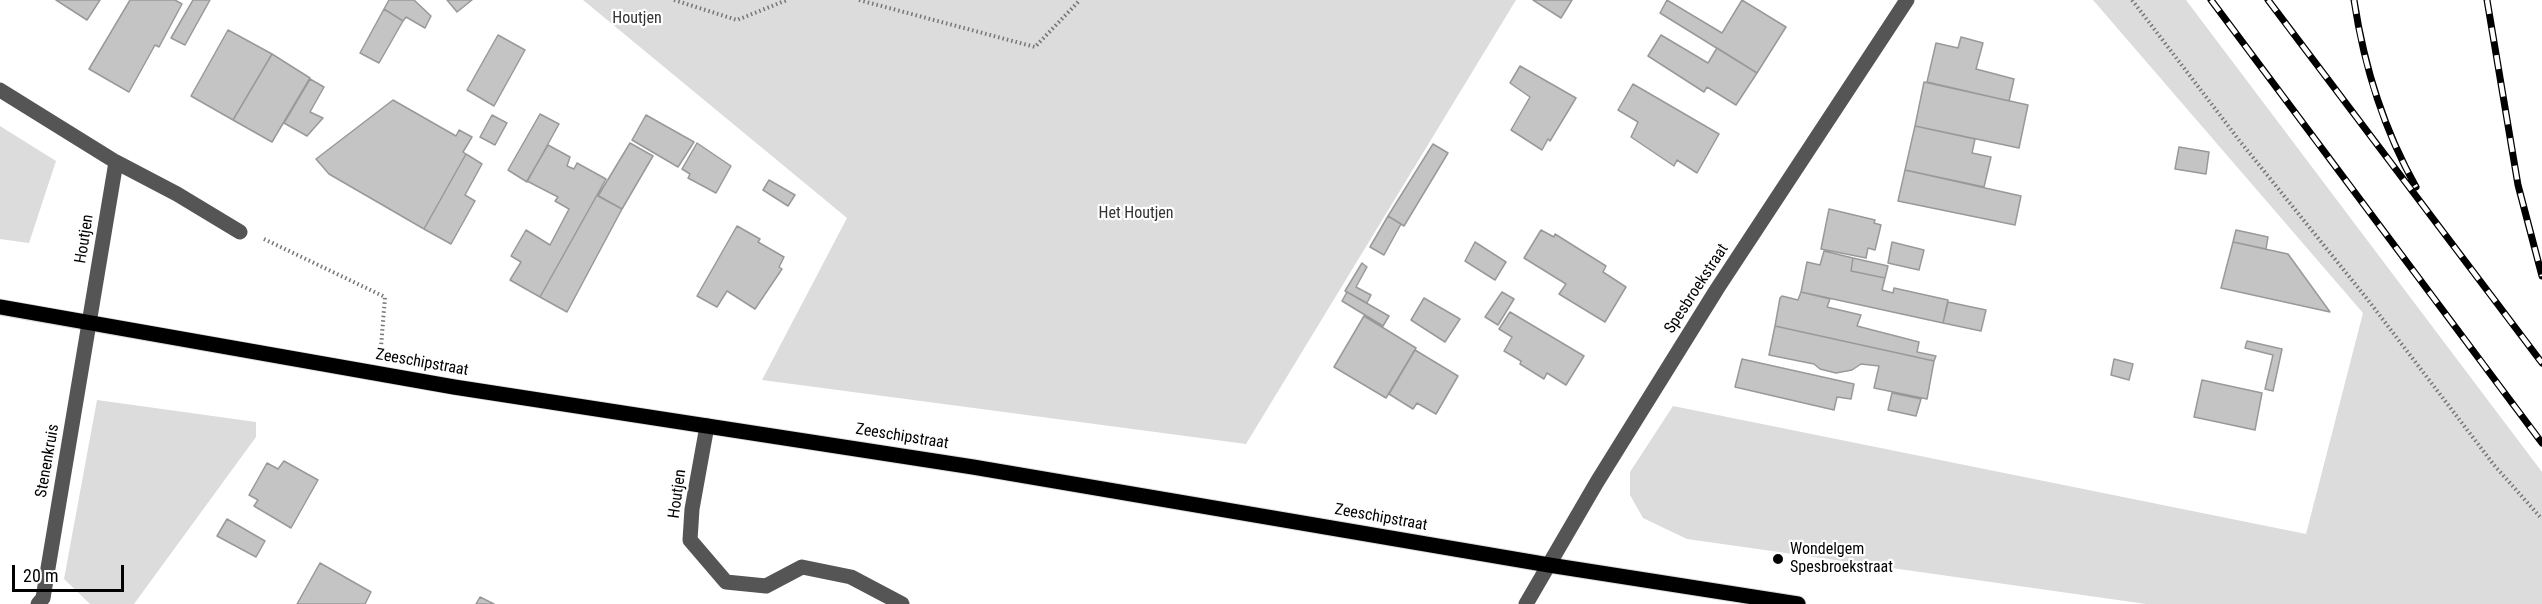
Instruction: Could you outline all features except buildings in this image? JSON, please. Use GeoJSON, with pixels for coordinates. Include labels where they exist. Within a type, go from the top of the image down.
{"type":"FeatureCollection","features":[{"type":"Feature","properties":{"kind":"main road","name":"Zeeschipstraat"},"geometry":{"type":"LineString","coordinates":[[0,307],[382,375],[973,466],[1549,565],[1797,604]]}},
{"type":"Feature","properties":{"kind":"street","name":"Spesbroekstraat"},"geometry":{"type":"LineString","coordinates":[[1526,604],[1717,289],[1907,0]]}},
{"type":"Feature","properties":{"kind":"street"},"geometry":{"type":"LineString","coordinates":[[0,90],[116,162],[177,194],[240,232]]}},
{"type":"Feature","properties":{"kind":"street","name":"Houtjen"},"geometry":{"type":"LineString","coordinates":[[90,322],[116,162]]}},
{"type":"Feature","properties":{"kind":"street","name":"Stenenkruis"},"geometry":{"type":"LineString","coordinates":[[38,604],[43,598],[90,322]]}},
{"type":"Feature","properties":{"kind":"street","name":"Houtjen"},"geometry":{"type":"LineString","coordinates":[[707,426],[692,509],[690,540],[726,582],[766,586],[802,567],[851,577],[902,604]]}},
{"type":"Feature","properties":{"kind":"path"},"geometry":{"type":"LineString","coordinates":[[674,0],[737,20],[787,0]]}},
{"type":"Feature","properties":{"kind":"path"},"geometry":{"type":"LineString","coordinates":[[859,0],[1035,47],[1080,0]]}},
{"type":"Feature","properties":{"kind":"path"},"geometry":{"type":"LineString","coordinates":[[2132,0],[2494,465],[2542,519]]}},
{"type":"Feature","properties":{"kind":"path"},"geometry":{"type":"LineString","coordinates":[[240,232],[262,238],[385,297],[381,331],[382,375]]}},
{"type":"Feature","properties":{"kind":"green space","name":"Het Houtjen"},"geometry":{"type":"Polygon","coordinates":[[[583,0],[1516,0],[1246,444],[762,380],[847,218],[583,0]]]}},
{"type":"Feature","properties":{"kind":"green space"},"geometry":{"type":"Polygon","coordinates":[[[2093,0],[2186,0],[2542,472],[2542,604],[2146,604],[1687,539],[1643,518],[1630,495],[1630,472],[1673,406],[2306,534],[2363,313],[2093,0]]]}},
{"type":"Feature","properties":{"kind":"green space"},"geometry":{"type":"Polygon","coordinates":[[[0,126],[56,161],[29,243],[0,239],[0,126]]]}},
{"type":"Feature","properties":{"kind":"green space"},"geometry":{"type":"Polygon","coordinates":[[[97,400],[256,422],[256,437],[134,604],[90,604],[64,579],[97,400]]]}},
{"type":"Feature","properties":{"kind":"railway"},"geometry":{"type":"LineString","coordinates":[[2211,0],[2542,443]]}},
{"type":"Feature","properties":{"kind":"railway"},"geometry":{"type":"LineString","coordinates":[[2268,0],[2542,363]]}},
{"type":"Feature","properties":{"kind":"railway"},"geometry":{"type":"LineString","coordinates":[[2354,0],[2363,49],[2376,96],[2404,165],[2416,187]]}},
{"type":"Feature","properties":{"kind":"railway"},"geometry":{"type":"LineString","coordinates":[[2487,0],[2518,185],[2542,276]]}},
{"type":"Feature","properties":{"kind":"place","name":"Wondelgem Spesbroekstraat"},"geometry":{"type":"Point","coordinates":[1778,559]}}]}
